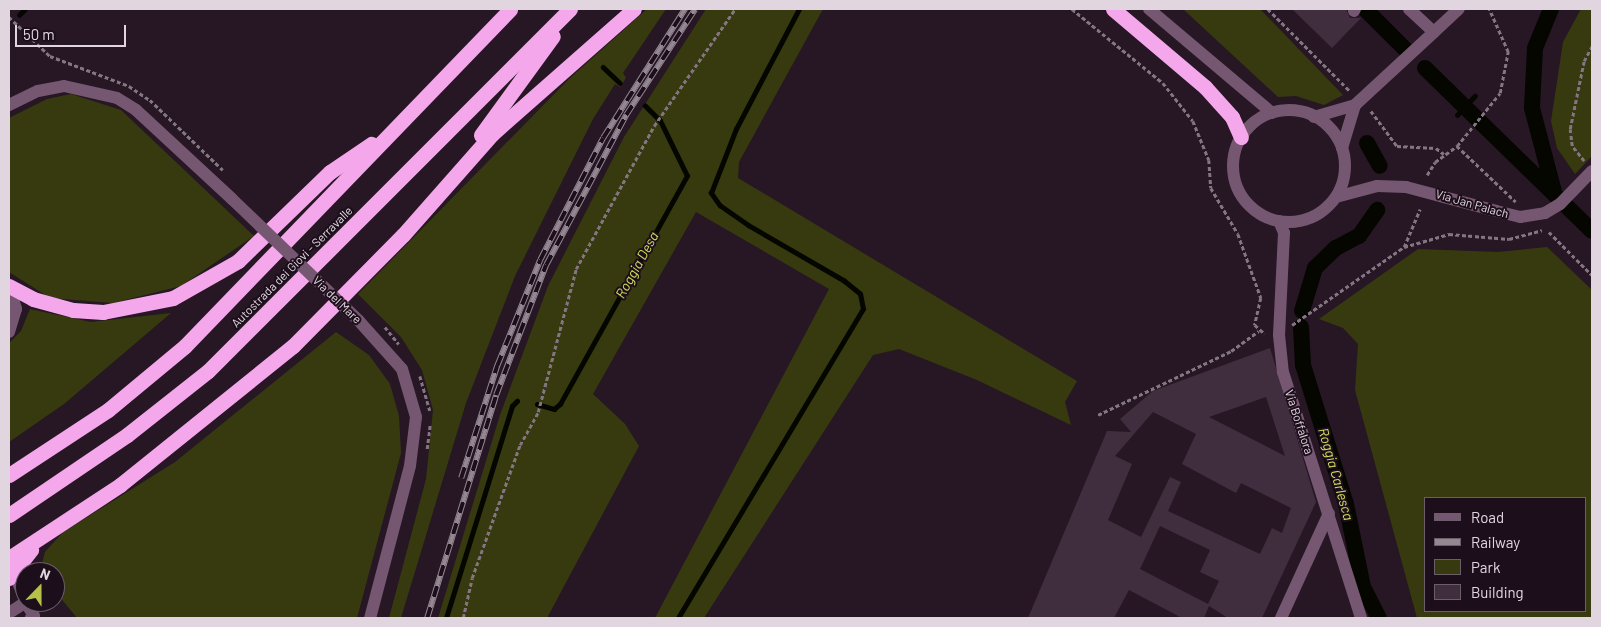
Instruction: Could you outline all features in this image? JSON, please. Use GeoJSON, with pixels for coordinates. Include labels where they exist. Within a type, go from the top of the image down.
{"type":"FeatureCollection","features":[{"type":"Feature","properties":{"kind":"highway","name":"Autostrada dei Giovi - Serravalle"},"geometry":{"type":"LineString","coordinates":[[9,475],[108,410],[185,346],[510,9]]}},
{"type":"Feature","properties":{"kind":"highway","name":"Autostrada dei Giovi - Serravalle"},"geometry":{"type":"LineString","coordinates":[[9,515],[127,435],[208,371],[571,9]]}},
{"type":"Feature","properties":{"kind":"highway"},"geometry":{"type":"LineString","coordinates":[[445,185],[571,9]]}},
{"type":"Feature","properties":{"kind":"highway"},"geometry":{"type":"LineString","coordinates":[[10,569],[52,529],[120,485],[293,346],[403,235],[445,185],[492,134],[634,9]]}},
{"type":"Feature","properties":{"kind":"highway"},"geometry":{"type":"LineString","coordinates":[[1113,9],[1205,87],[1232,117],[1241,137]]}},
{"type":"Feature","properties":{"kind":"highway"},"geometry":{"type":"LineString","coordinates":[[9,286],[33,299],[73,310],[103,312],[172,298],[238,261],[330,172],[391,131]]}},
{"type":"Feature","properties":{"kind":"street"},"geometry":{"type":"LineString","coordinates":[[1149,9],[1272,113]]}},
{"type":"Feature","properties":{"kind":"street"},"geometry":{"type":"LineString","coordinates":[[1409,9],[1434,32]]}},
{"type":"Feature","properties":{"kind":"street"},"geometry":{"type":"LineString","coordinates":[[1314,117],[1354,99],[1434,32],[1458,9]]}},
{"type":"Feature","properties":{"kind":"street","name":"Via del Mare"},"geometry":{"type":"LineString","coordinates":[[9,105],[38,91],[64,86],[117,98],[136,110],[359,321],[402,369],[416,418],[410,466],[370,618]]}},
{"type":"Feature","properties":{"kind":"street"},"geometry":{"type":"LineString","coordinates":[[1342,148],[1330,129],[1314,117],[1294,110],[1272,113],[1254,122],[1241,137],[1233,164],[1238,191],[1256,212],[1278,221],[1309,218],[1336,197],[1344,174],[1342,148],[1354,99]]}},
{"type":"Feature","properties":{"kind":"street","name":"Via Jan Palach"},"geometry":{"type":"LineString","coordinates":[[1336,197],[1377,186],[1406,187],[1520,217],[1545,213],[1560,204],[1589,167]]}},
{"type":"Feature","properties":{"kind":"street","name":"Via Boffalora"},"geometry":{"type":"LineString","coordinates":[[1278,221],[1284,233],[1279,335],[1283,372],[1330,513],[1342,569],[1360,618]]}},
{"type":"Feature","properties":{"kind":"street"},"geometry":{"type":"LineString","coordinates":[[9,286],[16,309],[9,332]]}},
{"type":"Feature","properties":{"kind":"street"},"geometry":{"type":"LineString","coordinates":[[1281,618],[1330,513]]}},
{"type":"Feature","properties":{"kind":"path"},"geometry":{"type":"LineString","coordinates":[[463,618],[488,533],[520,445],[538,412],[576,269],[655,124],[735,9]]}},
{"type":"Feature","properties":{"kind":"path"},"geometry":{"type":"LineString","coordinates":[[1072,9],[1163,83],[1193,121],[1209,160],[1211,188],[1238,234],[1261,298],[1255,325],[1258,330],[1279,335],[1404,247],[1449,234],[1509,239],[1542,230]]}},
{"type":"Feature","properties":{"kind":"path"},"geometry":{"type":"LineString","coordinates":[[1268,9],[1354,99]]}},
{"type":"Feature","properties":{"kind":"path"},"geometry":{"type":"LineString","coordinates":[[1427,175],[1444,154],[1457,146],[1491,107],[1509,60],[1489,9]]}},
{"type":"Feature","properties":{"kind":"path"},"geometry":{"type":"LineString","coordinates":[[1589,167],[1572,146],[1570,128],[1582,69],[1592,46]]}},
{"type":"Feature","properties":{"kind":"path"},"geometry":{"type":"LineString","coordinates":[[1371,111],[1397,146],[1436,148],[1444,154]]}},
{"type":"Feature","properties":{"kind":"path"},"geometry":{"type":"LineString","coordinates":[[1457,146],[1520,206]]}},
{"type":"Feature","properties":{"kind":"path"},"geometry":{"type":"LineString","coordinates":[[1404,247],[1420,209]]}},
{"type":"Feature","properties":{"kind":"path"},"geometry":{"type":"LineString","coordinates":[[1549,232],[1592,275]]}},
{"type":"Feature","properties":{"kind":"path"},"geometry":{"type":"LineString","coordinates":[[1098,415],[1231,351],[1258,330]]}},
{"type":"Feature","properties":{"kind":"green space"},"geometry":{"type":"Polygon","coordinates":[[[647,9],[666,9],[623,73],[626,78],[620,87],[615,84],[593,119],[515,276],[466,403],[401,618],[389,618],[426,479],[433,410],[422,370],[401,337],[358,294],[569,79],[647,9]]]}},
{"type":"Feature","properties":{"kind":"green space"},"geometry":{"type":"Polygon","coordinates":[[[706,9],[823,9],[739,162],[738,178],[1077,381],[1065,402],[1071,425],[977,380],[899,349],[873,355],[704,618],[655,618],[829,289],[696,212],[593,394],[625,424],[639,446],[547,618],[438,618],[500,415],[548,286],[624,137],[706,9]]]}},
{"type":"Feature","properties":{"kind":"green space"},"geometry":{"type":"Polygon","coordinates":[[[1183,9],[1260,9],[1343,95],[1324,105],[1296,96],[1278,97],[1183,9]]]}},
{"type":"Feature","properties":{"kind":"green space"},"geometry":{"type":"Polygon","coordinates":[[[1581,9],[1592,9],[1592,156],[1575,174],[1557,148],[1551,121],[1563,42],[1581,9]]]}},
{"type":"Feature","properties":{"kind":"green space"},"geometry":{"type":"Polygon","coordinates":[[[71,94],[121,110],[254,236],[181,286],[113,303],[50,298],[9,272],[9,118],[47,99],[71,94]]]}},
{"type":"Feature","properties":{"kind":"green space"},"geometry":{"type":"Polygon","coordinates":[[[1547,247],[1592,290],[1592,618],[1417,618],[1355,390],[1358,344],[1343,328],[1319,319],[1418,249],[1498,252],[1547,247]]]}},
{"type":"Feature","properties":{"kind":"green space"},"geometry":{"type":"Polygon","coordinates":[[[30,309],[91,322],[171,313],[64,404],[9,442],[9,343],[21,331],[30,309]]]}},
{"type":"Feature","properties":{"kind":"green space"},"geometry":{"type":"Polygon","coordinates":[[[336,332],[369,355],[390,384],[399,416],[401,453],[357,618],[77,618],[65,603],[65,562],[42,562],[45,552],[62,533],[175,462],[336,332]]]}},
{"type":"Feature","properties":{"kind":"building"},"geometry":{"type":"Polygon","coordinates":[[[1292,9],[1346,9],[1350,18],[1361,18],[1332,48],[1292,9]]]}},
{"type":"Feature","properties":{"kind":"building"},"geometry":{"type":"Polygon","coordinates":[[[1270,348],[1316,502],[1262,618],[1228,618],[1209,606],[1204,618],[1182,618],[1129,590],[1114,618],[1028,618],[1107,431],[1131,432],[1120,419],[1153,391],[1270,348]],[[1266,397],[1209,417],[1285,456],[1266,397]],[[1153,412],[1115,456],[1132,464],[1108,520],[1141,537],[1170,477],[1181,482],[1168,511],[1260,554],[1272,528],[1282,533],[1291,508],[1241,483],[1236,493],[1182,464],[1196,434],[1153,412]],[[1160,526],[1140,569],[1208,604],[1219,581],[1200,572],[1210,550],[1160,526]]]}},
{"type":"Feature","properties":{"kind":"waterway","name":"Roggia Desa"},"geometry":{"type":"LineString","coordinates":[[19,15],[25,9]]}},
{"type":"Feature","properties":{"kind":"waterway"},"geometry":{"type":"LineString","coordinates":[[678,618],[863,309],[860,294],[844,281],[749,226],[720,206],[711,193],[736,129],[799,9]]}},
{"type":"Feature","properties":{"kind":"waterway"},"geometry":{"type":"LineString","coordinates":[[1365,9],[1405,49]]}},
{"type":"Feature","properties":{"kind":"waterway"},"geometry":{"type":"LineString","coordinates":[[1551,9],[1535,48],[1532,108],[1554,192]]}},
{"type":"Feature","properties":{"kind":"waterway","name":"Roggia Desa"},"geometry":{"type":"LineString","coordinates":[[603,67],[620,83]]}},
{"type":"Feature","properties":{"kind":"waterway"},"geometry":{"type":"LineString","coordinates":[[1425,68],[1592,231]]}},
{"type":"Feature","properties":{"kind":"waterway"},"geometry":{"type":"LineString","coordinates":[[1457,115],[1475,96]]}},
{"type":"Feature","properties":{"kind":"waterway","name":"Roggia Desa"},"geometry":{"type":"LineString","coordinates":[[537,404],[554,409],[560,404],[687,176],[660,121],[645,106]]}},
{"type":"Feature","properties":{"kind":"waterway","name":"Roggia Carlesca"},"geometry":{"type":"LineString","coordinates":[[1367,143],[1380,166]]}},
{"type":"Feature","properties":{"kind":"waterway","name":"Roggia Carlesca"},"geometry":{"type":"LineString","coordinates":[[1302,311],[1315,268],[1336,248],[1359,236],[1377,210]]}},
{"type":"Feature","properties":{"kind":"waterway","name":"Roggia Carlesca"},"geometry":{"type":"LineString","coordinates":[[1301,327],[1303,365],[1346,504],[1363,587],[1379,618]]}},
{"type":"Feature","properties":{"kind":"waterway","name":"Roggia Desa"},"geometry":{"type":"LineString","coordinates":[[446,618],[512,406],[517,401]]}},
{"type":"Feature","properties":{"kind":"railway"},"geometry":{"type":"LineString","coordinates":[[461,478],[497,366],[540,260],[603,138],[685,9]]}},
{"type":"Feature","properties":{"kind":"railway"},"geometry":{"type":"LineString","coordinates":[[427,618],[496,395],[546,265],[626,115],[695,9]]}}]}
